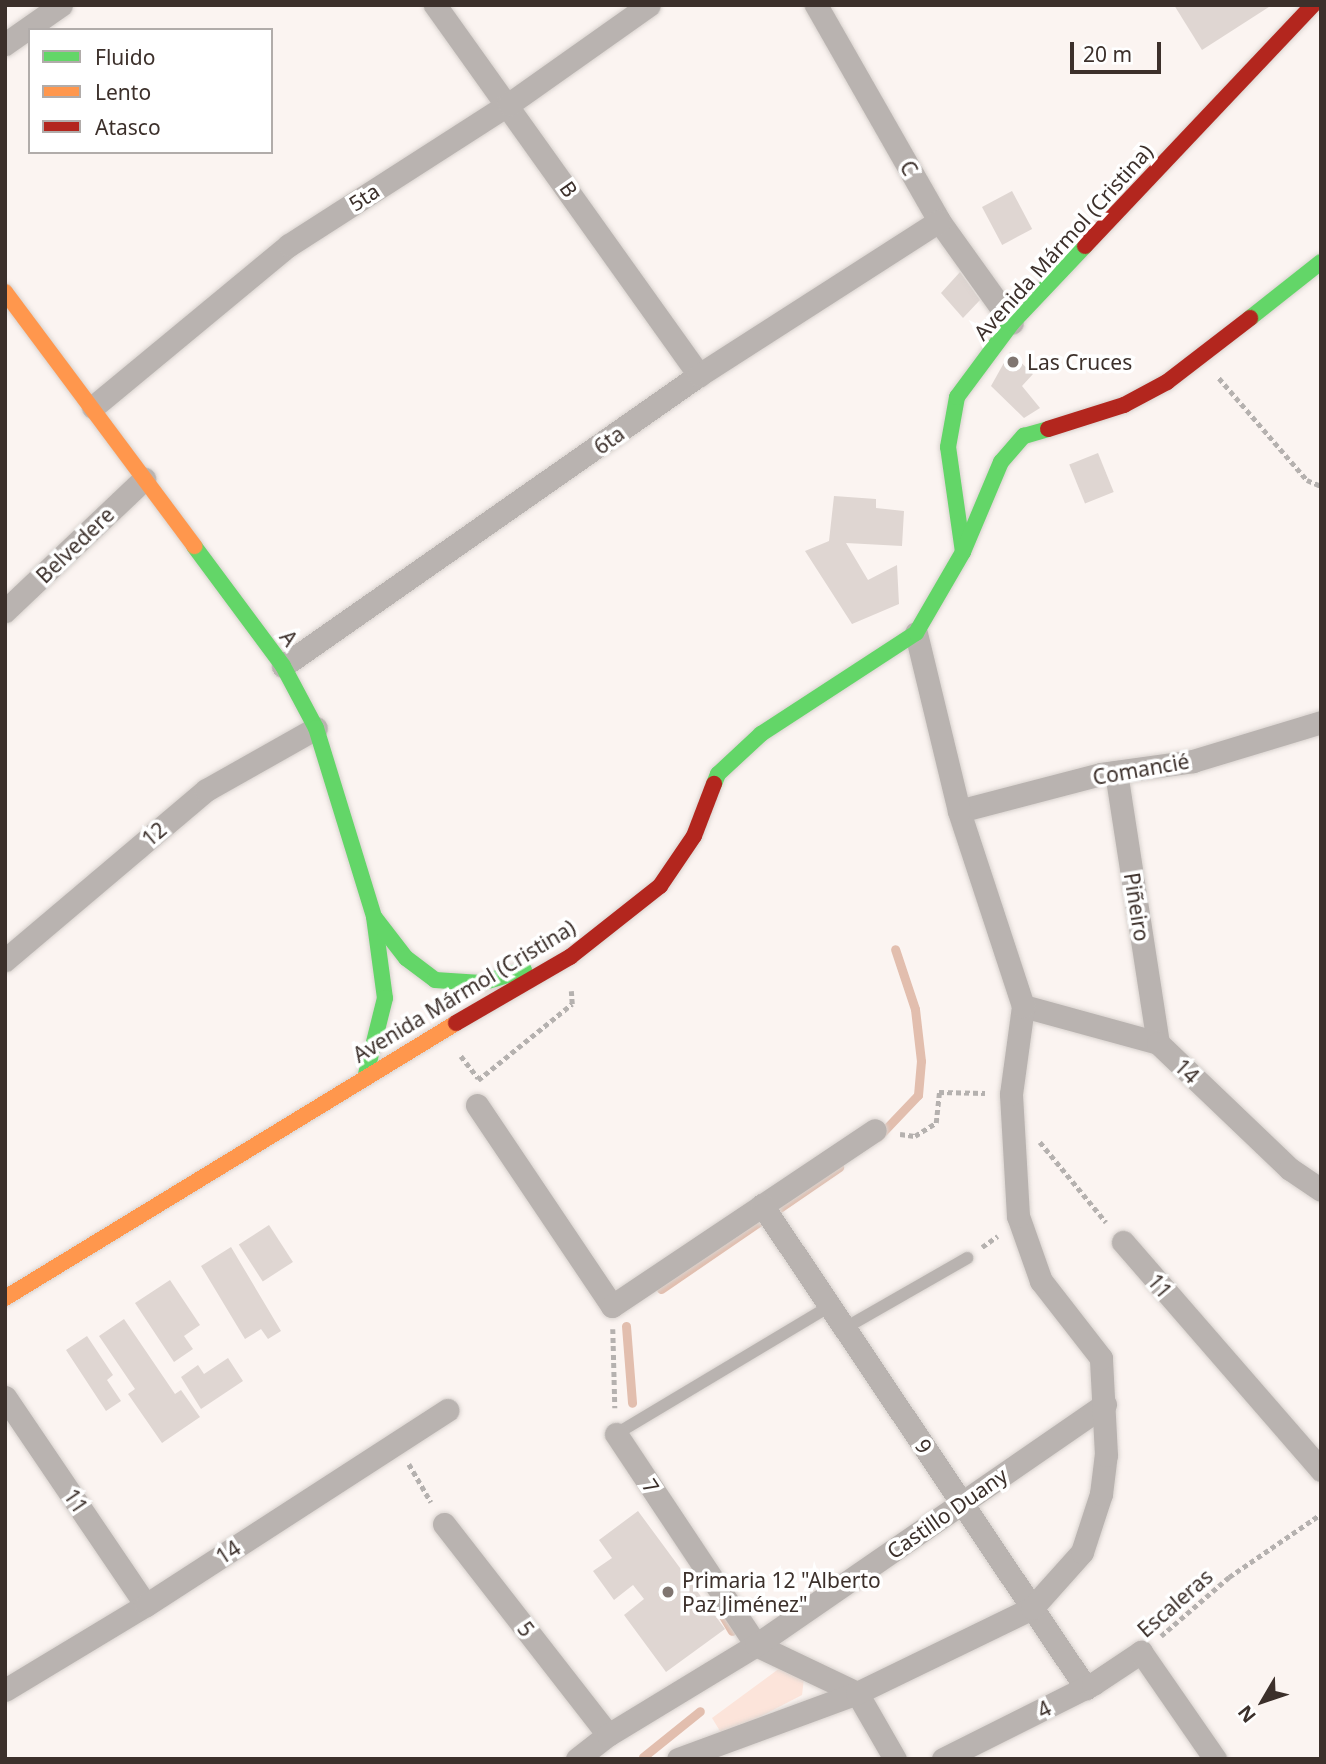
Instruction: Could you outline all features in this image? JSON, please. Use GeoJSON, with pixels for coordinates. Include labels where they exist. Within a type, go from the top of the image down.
{"type":"FeatureCollection","features":[{"type":"Feature","properties":{"kind":"main road","name":"Avenida Mármol (Cristina)"},"geometry":{"type":"LineString","coordinates":[[962,552],[948,447],[957,397],[1012,323],[1313,5]]}},
{"type":"Feature","properties":{"kind":"main road"},"geometry":{"type":"LineString","coordinates":[[916,633],[962,552],[1001,463],[1024,436],[1124,405],[1167,382],[1321,262]]}},
{"type":"Feature","properties":{"kind":"main road","name":"A"},"geometry":{"type":"LineString","coordinates":[[5,292],[283,666],[316,729],[374,917],[385,998],[366,1074]]}},
{"type":"Feature","properties":{"kind":"main road","name":"Avenida Mármol (Cristina)"},"geometry":{"type":"LineString","coordinates":[[5,1298],[366,1074],[570,957],[660,886],[694,836],[718,774],[761,733],[916,633]]}},
{"type":"Feature","properties":{"kind":"main road"},"geometry":{"type":"LineString","coordinates":[[374,917],[406,958],[435,980],[481,983],[570,957]]}},
{"type":"Feature","properties":{"kind":"street"},"geometry":{"type":"LineString","coordinates":[[5,44],[61,5]]}},
{"type":"Feature","properties":{"kind":"street","name":"B"},"geometry":{"type":"LineString","coordinates":[[435,5],[509,104],[699,375]]}},
{"type":"Feature","properties":{"kind":"street","name":"5ta"},"geometry":{"type":"LineString","coordinates":[[93,407],[289,246],[509,104],[649,5]]}},
{"type":"Feature","properties":{"kind":"street","name":"C"},"geometry":{"type":"LineString","coordinates":[[816,5],[939,221],[1012,323]]}},
{"type":"Feature","properties":{"kind":"street","name":"6ta"},"geometry":{"type":"LineString","coordinates":[[283,666],[699,375],[939,221]]}},
{"type":"Feature","properties":{"kind":"street","name":"Belvedere"},"geometry":{"type":"LineString","coordinates":[[5,611],[144,479]]}},
{"type":"Feature","properties":{"kind":"street"},"geometry":{"type":"LineString","coordinates":[[678,1759],[858,1693],[1032,1608],[1082,1552],[1101,1494],[1105,1404],[1101,1357],[1041,1281],[1018,1216],[1011,1094],[1023,1006],[959,811],[916,633]]}},
{"type":"Feature","properties":{"kind":"street","name":"Comancié"},"geometry":{"type":"LineString","coordinates":[[959,811],[1116,772],[1193,761],[1321,722]]}},
{"type":"Feature","properties":{"kind":"street","name":"12"},"geometry":{"type":"LineString","coordinates":[[5,960],[206,790],[316,729]]}},
{"type":"Feature","properties":{"kind":"street","name":"Piñeiro"},"geometry":{"type":"LineString","coordinates":[[1116,772],[1158,1043]]}},
{"type":"Feature","properties":{"kind":"street","name":"14"},"geometry":{"type":"LineString","coordinates":[[1023,1006],[1158,1043],[1290,1170],[1321,1190]]}},
{"type":"Feature","properties":{"kind":"street"},"geometry":{"type":"LineString","coordinates":[[477,1105],[612,1306],[875,1130]]}},
{"type":"Feature","properties":{"kind":"street","name":"9"},"geometry":{"type":"LineString","coordinates":[[762,1205],[1086,1688]]}},
{"type":"Feature","properties":{"kind":"street","name":"11"},"geometry":{"type":"LineString","coordinates":[[1123,1242],[1321,1470]]}},
{"type":"Feature","properties":{"kind":"street","name":"11"},"geometry":{"type":"LineString","coordinates":[[5,1397],[146,1605]]}},
{"type":"Feature","properties":{"kind":"street","name":"Castillo Duany"},"geometry":{"type":"LineString","coordinates":[[577,1759],[608,1735],[756,1645],[1105,1404]]}},
{"type":"Feature","properties":{"kind":"street","name":"14"},"geometry":{"type":"LineString","coordinates":[[5,1690],[146,1605],[395,1441],[448,1410]]}},
{"type":"Feature","properties":{"kind":"street","name":"7"},"geometry":{"type":"LineString","coordinates":[[616,1434],[756,1645]]}},
{"type":"Feature","properties":{"kind":"street","name":"5"},"geometry":{"type":"LineString","coordinates":[[444,1524],[608,1735]]}},
{"type":"Feature","properties":{"kind":"street"},"geometry":{"type":"LineString","coordinates":[[756,1645],[858,1693],[895,1759]]}},
{"type":"Feature","properties":{"kind":"street"},"geometry":{"type":"LineString","coordinates":[[1142,1652],[1216,1759]]}},
{"type":"Feature","properties":{"kind":"street","name":"4"},"geometry":{"type":"LineString","coordinates":[[943,1759],[1086,1688],[1142,1652]]}},
{"type":"Feature","properties":{"kind":"lane"},"geometry":{"type":"LineString","coordinates":[[845,1328],[967,1258]]}},
{"type":"Feature","properties":{"kind":"lane"},"geometry":{"type":"LineString","coordinates":[[616,1434],[830,1306]]}},
{"type":"Feature","properties":{"kind":"path"},"geometry":{"type":"LineString","coordinates":[[1222,381],[1307,480],[1321,486]]}},
{"type":"Feature","properties":{"kind":"path"},"geometry":{"type":"LineString","coordinates":[[477,1105],[478,1078],[572,1004]]}},
{"type":"Feature","properties":{"kind":"path"},"geometry":{"type":"LineString","coordinates":[[915,1136],[936,1123],[939,1092],[1011,1094]]}},
{"type":"Feature","properties":{"kind":"path"},"geometry":{"type":"LineString","coordinates":[[1037,1138],[1123,1242]]}},
{"type":"Feature","properties":{"kind":"path"},"geometry":{"type":"LineString","coordinates":[[967,1258],[1018,1216]]}},
{"type":"Feature","properties":{"kind":"path"},"geometry":{"type":"LineString","coordinates":[[612,1306],[616,1434]]}},
{"type":"Feature","properties":{"kind":"path"},"geometry":{"type":"LineString","coordinates":[[395,1441],[444,1524]]}},
{"type":"Feature","properties":{"kind":"path","name":"Escaleras"},"geometry":{"type":"LineString","coordinates":[[1142,1652],[1229,1577],[1321,1514]]}},
{"type":"Feature","properties":{"kind":"shaded area"},"geometry":{"type":"Polygon","coordinates":[[[784,1665],[804,1678],[802,1695],[723,1736],[712,1718],[784,1665]]]}},
{"type":"Feature","properties":{"kind":"building"},"geometry":{"type":"Polygon","coordinates":[[[1174,5],[1272,5],[1202,50],[1174,5]]]}},
{"type":"Feature","properties":{"kind":"building"},"geometry":{"type":"Polygon","coordinates":[[[1012,191],[1032,229],[1002,245],[982,207],[1012,191]]]}},
{"type":"Feature","properties":{"kind":"building"},"geometry":{"type":"Polygon","coordinates":[[[960,272],[980,300],[963,318],[941,293],[960,272]]]}},
{"type":"Feature","properties":{"kind":"building"},"geometry":{"type":"Polygon","coordinates":[[[1010,352],[1033,374],[1022,386],[1040,408],[1024,418],[991,386],[1010,352]]]}},
{"type":"Feature","properties":{"kind":"building"},"geometry":{"type":"Polygon","coordinates":[[[1098,453],[1114,492],[1085,504],[1069,465],[1098,453]]]}},
{"type":"Feature","properties":{"kind":"building"},"geometry":{"type":"Polygon","coordinates":[[[834,496],[876,499],[876,508],[904,511],[902,546],[846,543],[868,580],[897,565],[899,604],[852,624],[805,551],[829,541],[834,496]]]}},
{"type":"Feature","properties":{"kind":"building"},"geometry":{"type":"Polygon","coordinates":[[[269,1225],[293,1262],[263,1282],[239,1245],[269,1225]]]}},
{"type":"Feature","properties":{"kind":"building"},"geometry":{"type":"Polygon","coordinates":[[[231,1247],[281,1331],[268,1339],[261,1329],[245,1339],[201,1266],[231,1247]]]}},
{"type":"Feature","properties":{"kind":"building"},"geometry":{"type":"Polygon","coordinates":[[[170,1280],[200,1325],[184,1336],[193,1349],[174,1362],[135,1303],[170,1280]]]}},
{"type":"Feature","properties":{"kind":"building"},"geometry":{"type":"Polygon","coordinates":[[[124,1319],[175,1394],[181,1390],[200,1417],[162,1443],[128,1394],[135,1389],[99,1336],[124,1319]]]}},
{"type":"Feature","properties":{"kind":"building"},"geometry":{"type":"Polygon","coordinates":[[[87,1336],[113,1375],[107,1380],[121,1401],[106,1411],[66,1350],[87,1336]]]}},
{"type":"Feature","properties":{"kind":"building"},"geometry":{"type":"Polygon","coordinates":[[[228,1358],[243,1381],[201,1409],[181,1377],[198,1365],[204,1374],[228,1358]]]}},
{"type":"Feature","properties":{"kind":"building","name":"Primaria 12 \"Alberto Paz Jiménez\""},"geometry":{"type":"Polygon","coordinates":[[[638,1511],[725,1629],[666,1672],[624,1615],[644,1599],[633,1585],[614,1600],[593,1571],[612,1558],[599,1540],[638,1511]]]}},
{"type":"Feature","properties":{"kind":"waterway"},"geometry":{"type":"LineString","coordinates":[[878,1137],[918,1095],[921,1061],[915,1009],[895,949]]}},
{"type":"Feature","properties":{"kind":"waterway"},"geometry":{"type":"LineString","coordinates":[[661,1289],[839,1167]]}},
{"type":"Feature","properties":{"kind":"waterway"},"geometry":{"type":"LineString","coordinates":[[626,1326],[632,1403]]}},
{"type":"Feature","properties":{"kind":"waterway"},"geometry":{"type":"LineString","coordinates":[[717,1606],[732,1631]]}},
{"type":"Feature","properties":{"kind":"waterway"},"geometry":{"type":"LineString","coordinates":[[643,1757],[700,1711]]}},
{"type":"Feature","properties":{"kind":"traffic: fast"},"geometry":{"type":"LineString","coordinates":[[963,552],[948,447],[957,397],[1012,323],[1085,246]]}},
{"type":"Feature","properties":{"kind":"traffic: fast"},"geometry":{"type":"LineString","coordinates":[[1250,318],[1321,262]]}},
{"type":"Feature","properties":{"kind":"traffic: fast"},"geometry":{"type":"LineString","coordinates":[[714,784],[718,774],[761,734],[916,633],[963,552],[1001,462],[1024,436],[1048,429]]}},
{"type":"Feature","properties":{"kind":"traffic: fast"},"geometry":{"type":"LineString","coordinates":[[194,546],[283,666],[316,728],[374,917],[385,998],[366,1074]]}},
{"type":"Feature","properties":{"kind":"traffic: fast"},"geometry":{"type":"LineString","coordinates":[[375,918],[406,958],[435,980],[481,983],[524,970]]}},
{"type":"Feature","properties":{"kind":"traffic: slow"},"geometry":{"type":"LineString","coordinates":[[5,292],[194,546]]}},
{"type":"Feature","properties":{"kind":"traffic: slow"},"geometry":{"type":"LineString","coordinates":[[5,1298],[456,1023]]}},
{"type":"Feature","properties":{"kind":"traffic: jam"},"geometry":{"type":"LineString","coordinates":[[1085,246],[1313,5]]}},
{"type":"Feature","properties":{"kind":"traffic: jam"},"geometry":{"type":"LineString","coordinates":[[1048,429],[1124,405],[1167,382],[1250,318]]}},
{"type":"Feature","properties":{"kind":"traffic: jam"},"geometry":{"type":"LineString","coordinates":[[456,1023],[570,957],[660,886],[694,836],[714,784]]}},
{"type":"Feature","properties":{"kind":"place","name":"Las Cruces"},"geometry":{"type":"Point","coordinates":[1013,362]}},
{"type":"Feature","properties":{"kind":"place","name":"Primaria 12 \"Alberto Paz Jiménez\""},"geometry":{"type":"Point","coordinates":[668,1592]}}]}
